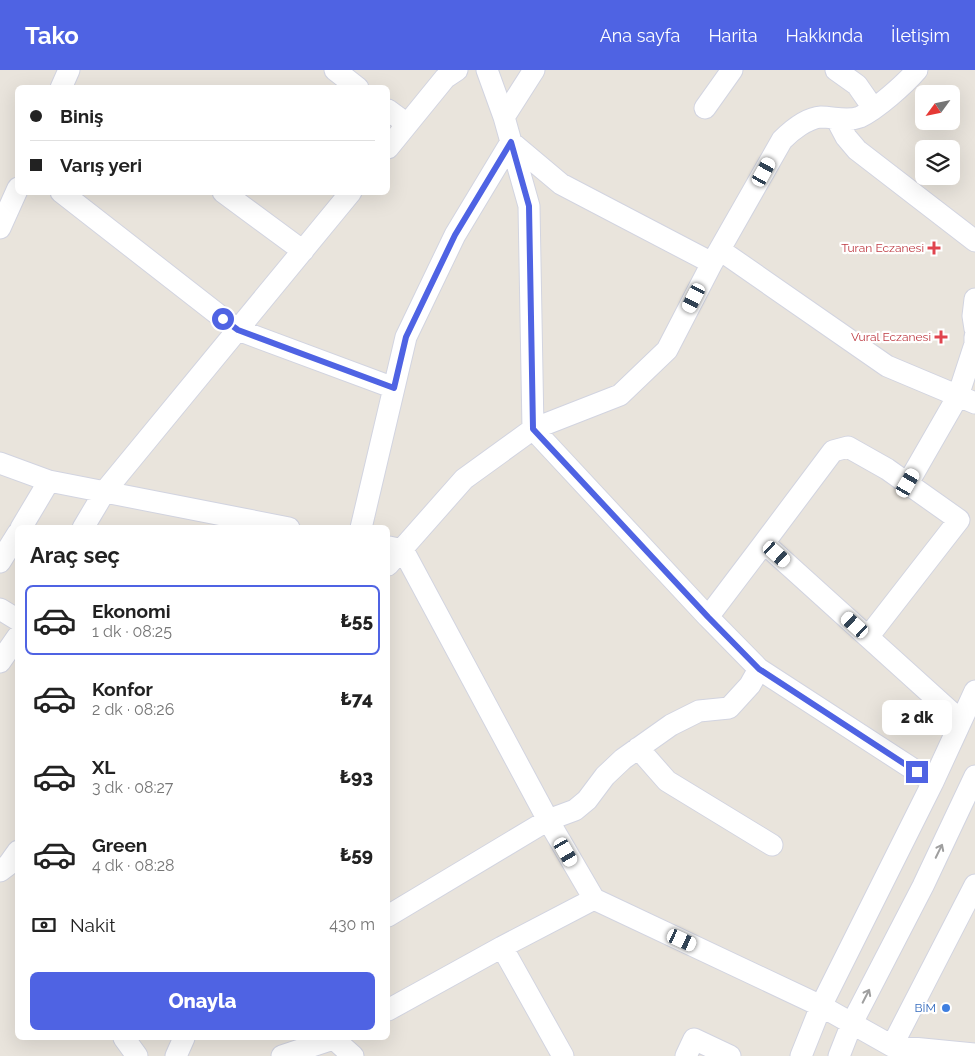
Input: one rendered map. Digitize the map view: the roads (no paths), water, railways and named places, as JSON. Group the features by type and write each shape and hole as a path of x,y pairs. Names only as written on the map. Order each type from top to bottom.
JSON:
{"street":[{"path":"335,70 354,85"},
{"path":"390,145 445,78 457,70"},
{"path":"487,70 504,117 529,206 533,429 759,669 933,782"},
{"path":"504,117 534,70"},
{"path":"705,108 732,70"},
{"path":"836,70 857,85 873,108"},
{"path":"390,560 395,548 464,479 533,429 620,395 666,350 782,140 792,131 821,117 837,120 859,117 908,81 917,70"},
{"path":"390,111 407,124"},
{"path":"837,120 846,137 857,150 975,241"},
{"path":"511,142 561,184 716,257 887,366 967,400"},
{"path":"362,525 406,337 455,235 511,142"},
{"path":"0,228 15,195"},
{"path":"65,195 238,330 394,388"},
{"path":"227,195 303,251"},
{"path":"85,525 105,491 349,195"},
{"path":"975,299 973,316 975,329"},
{"path":"908,483 967,400 975,337"},
{"path":"708,617 833,451 848,447 888,469 959,520 868,637"},
{"path":"0,463 49,480 105,491 205,520 258,525"},
{"path":"23,525 49,480"},
{"path":"0,562 15,538"},
{"path":"764,543 961,721"},
{"path":"395,548 594,899 821,1006 892,1046 975,1054"},
{"path":"0,609 15,618"},
{"path":"0,662 15,640"},
{"path":"390,915 548,820 575,810 587,800 605,776 623,759 686,716 699,711 729,708 750,686 759,669"},
{"path":"801,1056 821,1006 933,782 975,691"},
{"path":"638,748 667,781 772,845"},
{"path":"838,1056 852,1024 923,886 975,776"},
{"path":"892,1046 975,884"},
{"path":"390,1009 594,899"},
{"path":"502,947 563,1056"},
{"path":"125,1040 137,1056"},
{"path":"176,1056 183,1040"},
{"path":"686,1056 694,1040 730,1056"},
{"path":"282,1056 333,1044 353,1056"}],"place":[{"name":"Turan Eczanesi","path":"934,248"},
{"name":"Vural Eczanesi","path":"941,337"},
{"name":"BİM","path":"946,1008"}]}
